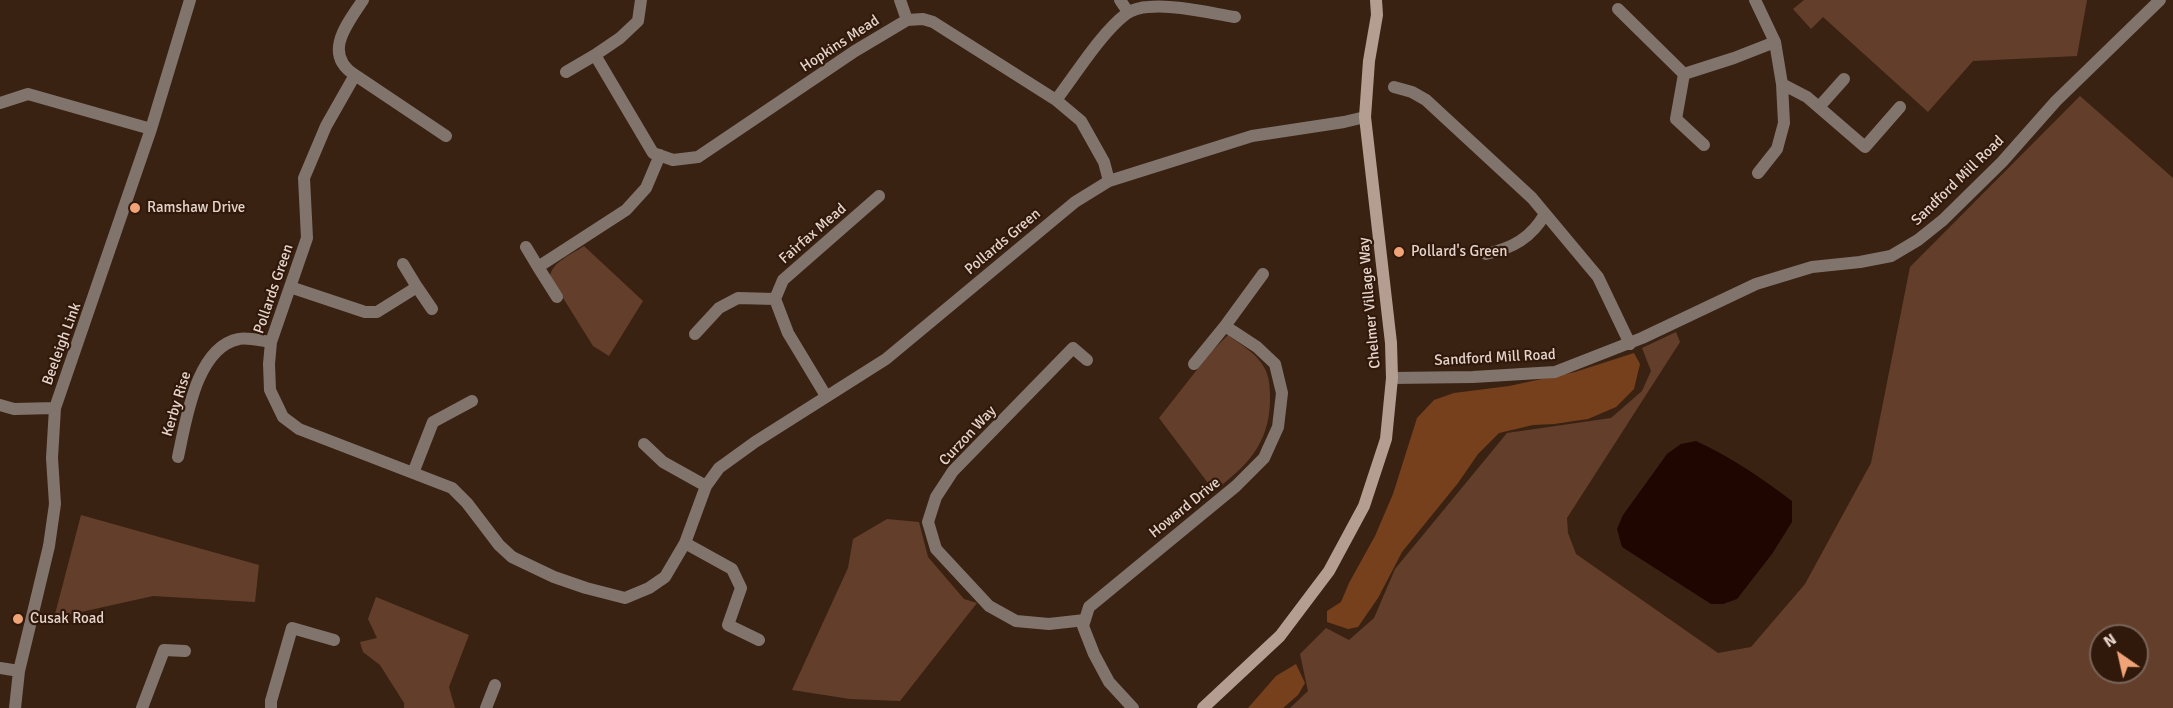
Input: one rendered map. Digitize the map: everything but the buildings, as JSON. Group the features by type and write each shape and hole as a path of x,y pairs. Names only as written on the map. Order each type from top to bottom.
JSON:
{"street":[{"name":"Beeleigh Link","path":"15,708 19,671 49,546 55,504 52,458 55,408 152,129 190,0"},
{"path":"363,0 342,32 340,61 346,69 446,136"},
{"path":"566,72 620,38 638,21 641,0"},
{"path":"900,0 907,20 922,19 933,22 1056,100 1081,121 1104,162 1109,181"},
{"path":"1120,0 1128,12"},
{"name":"Chelmer Village Way","path":"1203,708 1281,636 1329,571 1364,506 1386,439 1392,378 1387,309 1365,117 1369,61 1377,15 1376,0"},
{"name":"Chelmer Village Way","path":"1377,15 1385,0"},
{"path":"1755,0 1775,42 1782,84 1784,123 1777,148 1758,173"},
{"name":"Sandford Mill Road","path":"1392,378 1473,377 1555,372 1630,344 1756,284 1812,267 1891,256 1918,240 1944,220 2002,162 2056,101 2160,0"},
{"path":"1056,100 1102,40 1128,12 1148,7 1235,17"},
{"path":"1618,9 1684,74"},
{"name":"Hopkins Mead","path":"660,155 673,160 698,157 855,51 907,20"},
{"path":"1684,74 1775,42"},
{"path":"538,267 626,210 646,188 660,155 653,153 595,55"},
{"path":"1684,74 1676,119 1704,146"},
{"name":"Pollards Green","path":"355,75 326,126 304,178 308,238 271,342 269,364 270,390 283,417 298,429 452,488 467,502 499,545 512,557 554,576 596,591 625,598 649,588 664,577 685,543 706,486 719,468 733,456 886,359 1075,202 1109,181 1252,136 1365,117"},
{"path":"1819,107 1844,79"},
{"path":"1782,84 1807,97 1865,147 1900,107"},
{"path":"1394,87 1412,92 1426,100 1533,198 1598,277 1630,344"},
{"path":"0,103 28,94 152,129"},
{"name":"Fairfax Mead","path":"775,299 783,280 879,196"},
{"path":"1486,254 1510,248 1519,242 1530,233 1545,214"},
{"path":"526,247 557,297"},
{"path":"403,264 432,309"},
{"path":"1194,364 1263,274"},
{"path":"290,287 365,312 376,312 417,287"},
{"path":"695,334 719,308 738,298 775,299 788,333 826,396"},
{"name":"Howard Drive","path":"1085,620 1089,608 1236,486 1264,458 1278,427 1282,393 1275,364 1257,347 1225,326"},
{"name":"Kerby Rise","path":"178,457 190,405 206,364 222,345 240,338 271,342"},
{"name":"Curzon Way","path":"1085,620 1048,624 1016,621 989,606 936,549 928,522 936,497 953,471 1073,348 1087,360"},
{"path":"413,472 433,422 472,401"},
{"path":"0,405 14,409 55,408"},
{"path":"644,444 663,462 706,486"},
{"path":"685,543 732,569 741,588 728,625 759,640"},
{"path":"1085,620 1083,626 1094,654 1109,682 1133,708"},
{"path":"271,708 279,667 292,628 334,640"},
{"path":"142,708 164,650 185,651"},
{"path":"0,668 19,671"},
{"path":"486,708 495,685"}],"shaded area":[{"path":"1804,0 2087,0 2077,56 1973,61 1928,112 1823,17 1811,29 1793,9"},
{"path":"2080,96 2173,178 2173,708 1290,708 1308,691 1300,654 1326,628 1349,640 1374,618 1395,569 1507,433 1611,418 1642,391 1651,371 1642,348 1676,332 1680,342 1567,518 1568,533 1576,554 1718,653 1751,647 1805,584 1871,463 1910,267"},
{"path":"584,246 643,301 609,356 593,346 550,277 558,263"},
{"path":"1228,335 1254,354 1265,369 1270,389 1269,416 1261,442 1254,453 1237,472 1214,491 1159,418 1211,352"},
{"path":"1634,353 1640,364 1634,389 1616,407 1588,419 1533,425 1499,433 1478,454 1458,483 1402,552 1378,598 1358,627 1348,629 1327,622 1327,611 1341,602 1375,536 1393,494 1417,418 1434,400 1454,393 1509,386 1575,372"},
{"path":"1696,441 1746,468 1792,501 1792,522 1772,554 1737,599 1723,604 1711,604 1622,547 1617,529 1623,515 1667,454 1681,444"},
{"path":"81,515 259,565 255,602 153,596 54,618"},
{"path":"887,519 919,522 928,557 964,599 977,603 900,701 850,699 792,690 848,568 853,539"},
{"path":"376,597 469,635 449,687 455,708 404,708 404,703 380,665 363,652 360,642 377,638 368,619"},
{"path":"1296,664 1305,683 1298,695 1283,708 1248,708 1276,676"}],"place":[{"name":"Ramshaw Drive","path":"135,208"},
{"name":"Pollard's Green","path":"1399,252"},
{"name":"Cusak Road","path":"18,619"}]}
